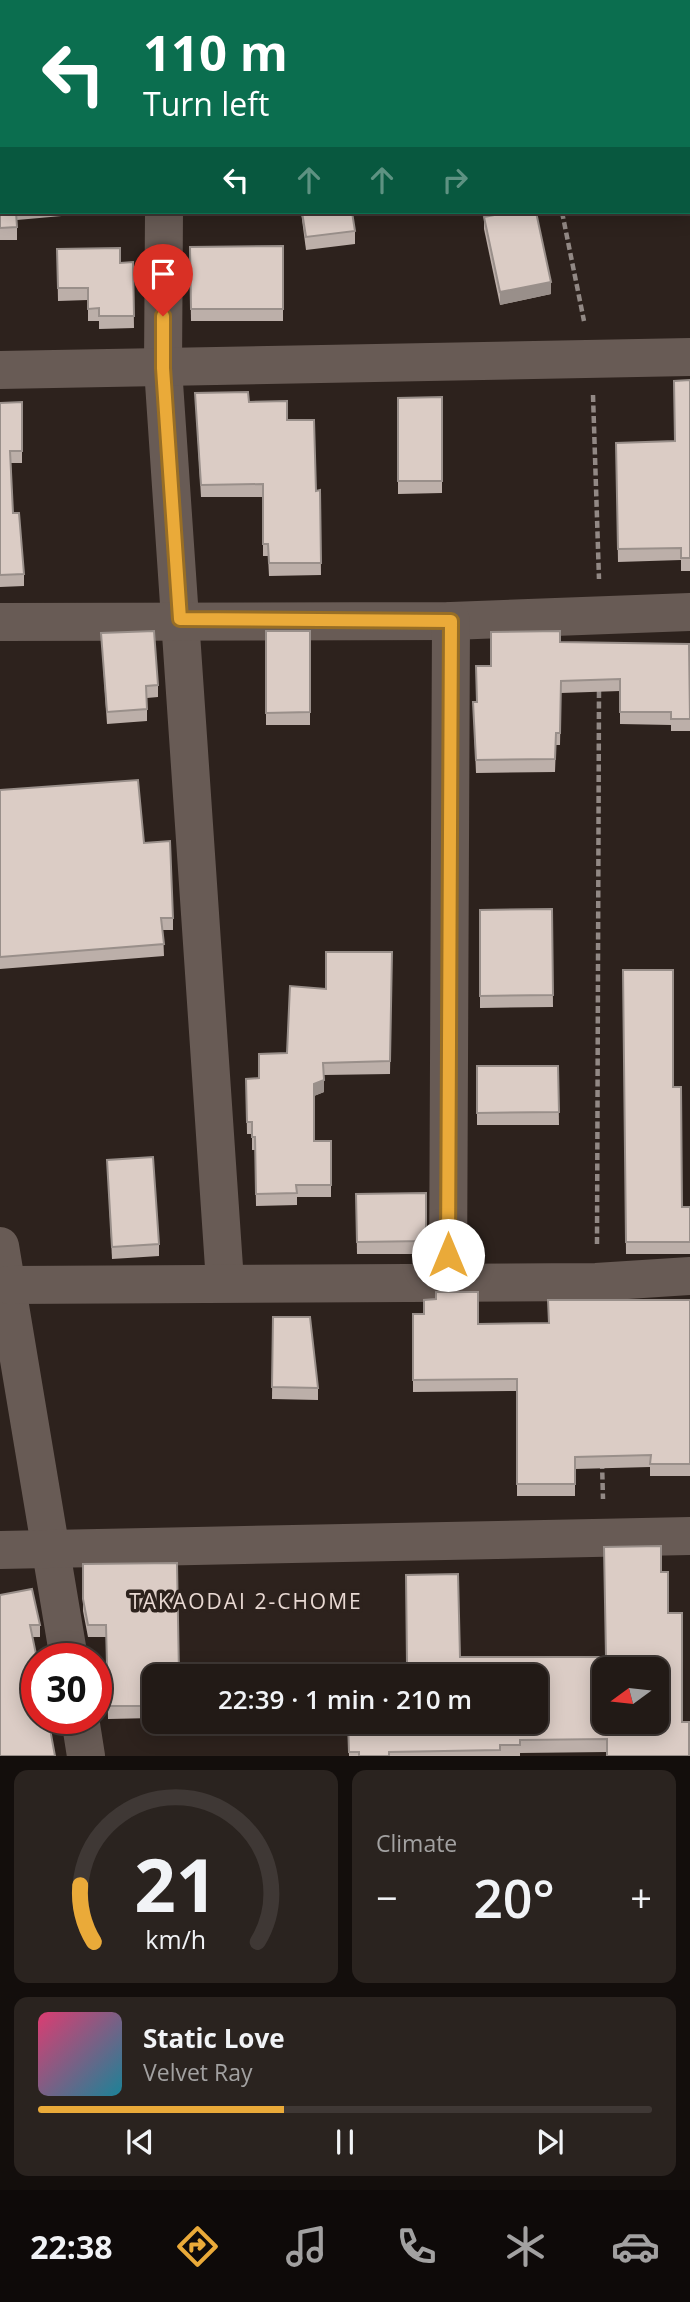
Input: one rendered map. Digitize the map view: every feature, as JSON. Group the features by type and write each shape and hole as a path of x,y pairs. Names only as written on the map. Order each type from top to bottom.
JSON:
{"street":[{"path":"164,214 163,368 225,1282"},
{"path":"0,370 690,357"},
{"path":"0,622 180,619 451,621 690,612"},
{"path":"448,1283 451,621"},
{"path":"0,1246 66,1643"},
{"path":"8,1284 596,1282 690,1276"},
{"path":"0,1550 690,1536"},
{"path":"83,1734 86,1756"}],"path":[{"path":"562,214 592,358 600,614"},
{"path":"596,1282 599,683"},
{"path":"602,1456 604,1536"}],"building":[{"path":"0,214 16,214 17,227 0,228"},
{"path":"302,214 352,214 355,231 306,237"},
{"path":"500,214 536,214 551,282 500,292 484,217"},
{"path":"283,246 283,309 191,309 190,247"},
{"path":"120,248 120,263 133,262 134,316 99,316 99,308 88,309 88,288 58,288 57,249"},
{"path":"690,380 690,558 681,558 681,548 618,549 616,443 675,441 674,381"},
{"path":"248,392 249,402 287,401 287,420 314,420 316,491 320,490 321,563 269,563 268,544 263,544 263,484 201,485 195,393"},
{"path":"442,397 442,481 398,481 398,398"},
{"path":"22,402 22,451 10,451 13,513 19,513 24,574 0,575 0,403"},
{"path":"154,631 158,685 146,686 147,709 107,712 101,633"},
{"path":"266,631 310,631 310,712 266,713"},
{"path":"560,631 560,642 689,644 690,719 671,719 671,712 620,712 620,679 561,681 560,733 556,733 555,759 476,760 473,702 477,702 476,666 491,666 491,632"},
{"path":"138,780 144,843 170,841 173,918 161,918 164,944 0,957 0,790"},
{"path":"552,909 553,995 480,996 480,910"},
{"path":"326,952 392,952 390,1061 323,1063 324,1080 314,1084 314,1141 331,1141 331,1185 296,1185 297,1193 256,1194 255,1137 252,1137 252,1122 247,1122 246,1079 259,1078 259,1054 287,1053 290,986 326,989"},
{"path":"623,970 673,970 673,1087 681,1087 682,1207 690,1207 690,1242 626,1242"},
{"path":"477,1066 558,1066 559,1112 477,1113"},
{"path":"153,1157 159,1244 112,1247 107,1160"},
{"path":"426,1193 426,1241 357,1242 356,1194"},
{"path":"436,1292 478,1292 478,1324 549,1323 548,1300 690,1300 690,1464 650,1464 651,1455 575,1457 575,1484 517,1484 517,1379 413,1380 413,1314 424,1314 424,1300 436,1299"},
{"path":"273,1317 310,1317 318,1388 272,1387"},
{"path":"661,1546 661,1572 668,1572 668,1613 682,1613 682,1722 689,1722 689,1756 607,1756 607,1739 520,1740 520,1745 500,1745 500,1750 389,1752 389,1756 359,1756 359,1752 349,1752 348,1734 548,1734 548,1664 347,1664 407,1663 406,1575 458,1574 460,1657 592,1657 592,1734 669,1734 669,1657 606,1657 604,1547"},
{"path":"177,1563 179,1664 142,1664 142,1706 112,1706 112,1643 106,1643 106,1625 88,1625 83,1599 83,1564"},
{"path":"32,1589 40,1625 30,1625 34,1643 21,1643 21,1734 51,1734 55,1756 0,1756 0,1595"}],"district":[{"name":"TAKAODAI 2-CHOME","path":"246,1602"}],"route":[{"path":"163,316 163,368 180,619 451,621 448,1255"}]}
